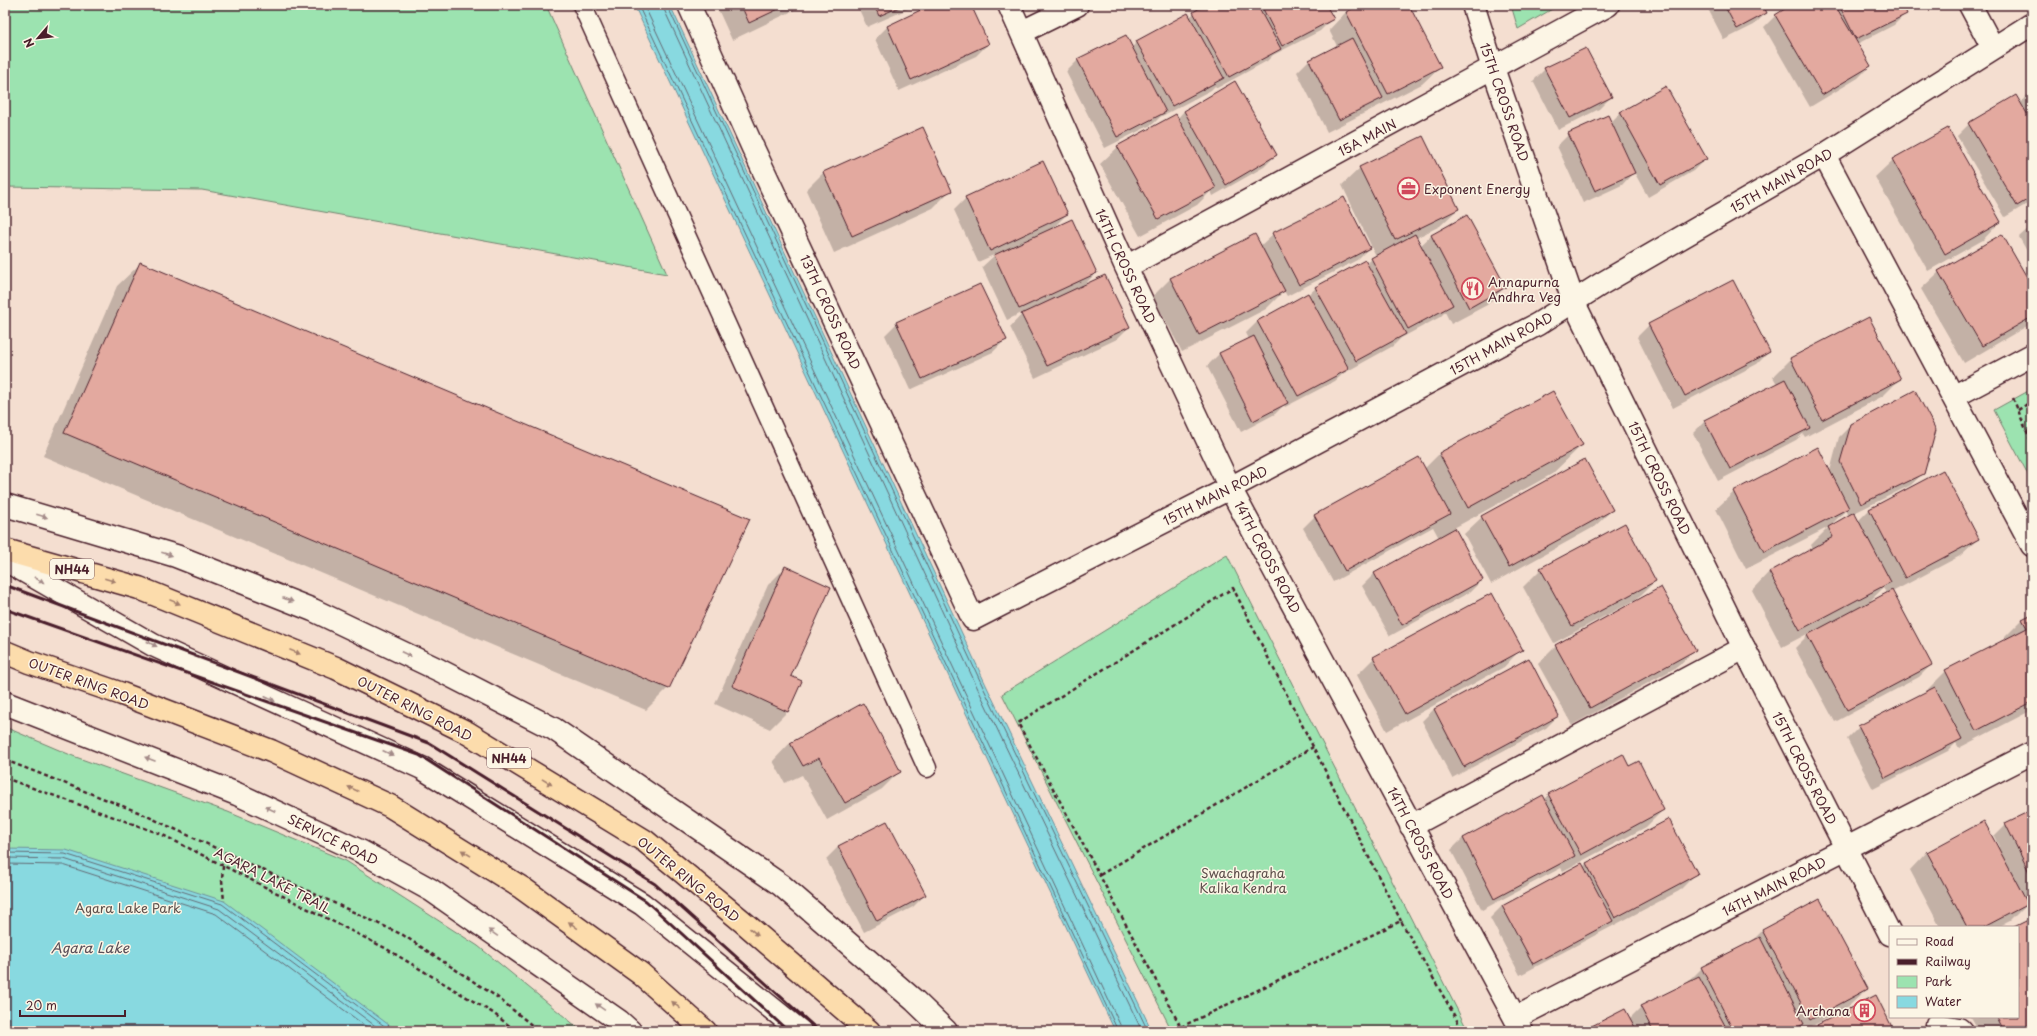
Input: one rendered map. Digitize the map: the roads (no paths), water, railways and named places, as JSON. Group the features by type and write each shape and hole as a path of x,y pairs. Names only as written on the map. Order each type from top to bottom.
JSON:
{"highway":[{"name":"OUTER RING ROAD","path":"5,550 139,588 336,668 472,736 645,841 742,921 868,1031"},
{"name":"OUTER RING ROAD","path":"5,652 29,662 122,694 271,751 390,806 522,888 640,974 705,1031"}],"street":[{"name":"13TH CROSS ROAD","path":"689,5 753,148 973,619"},
{"name":"14TH CROSS ROAD","path":"1009,5 1126,267 1230,488 1518,1024"},
{"path":"1022,32 1077,5"},
{"name":"15TH CROSS ROAD","path":"1473,5 1493,68 1574,303 1744,648 1889,932"},
{"name":"15A MAIN","path":"1126,267 1608,5"},
{"path":"1970,5 1993,48"},
{"name":"15TH MAIN ROAD","path":"973,619 1230,488 1538,324 1574,303 1601,284 1824,155 2032,24"},
{"path":"1824,155 2032,545"},
{"path":"1953,397 2032,355"},
{"path":"5,505 176,556 312,610 439,670 554,729 781,885 946,1031"},
{"path":"5,560 153,645 422,768 642,904 800,1031"},
{"path":"1411,826 1744,648"},
{"name":"SERVICE ROAD","path":"5,703 237,794 360,851 431,890 619,1020 630,1031"},
{"name":"14TH MAIN ROAD","path":"1518,1024 1846,849 2032,753"},
{"path":"1935,1024 1959,1029 1960,1031"}],"lane":[{"path":"582,5 927,768"}],"water":[{"path":"634,5 670,5 986,685 1152,1031 1115,1031"},
{"name":"Agara Lake","path":"5,849 66,850 224,901 397,1031 5,1031"}],"railway":[{"path":"5,585 429,743 655,884 819,1031"},
{"path":"5,609 419,755 646,901 788,1031"}],"place":[{"name":"Exponent Energy","path":"1409,188"},
{"name":"Annapurna Andhra Veg","path":"1473,288"},
{"name":"Archana","path":"1865,1010"}],"park label":[{"name":"Swachagraha Kalika Kendra","path":"1243,880"},
{"name":"Agara Lake Park","path":"128,907"}]}
